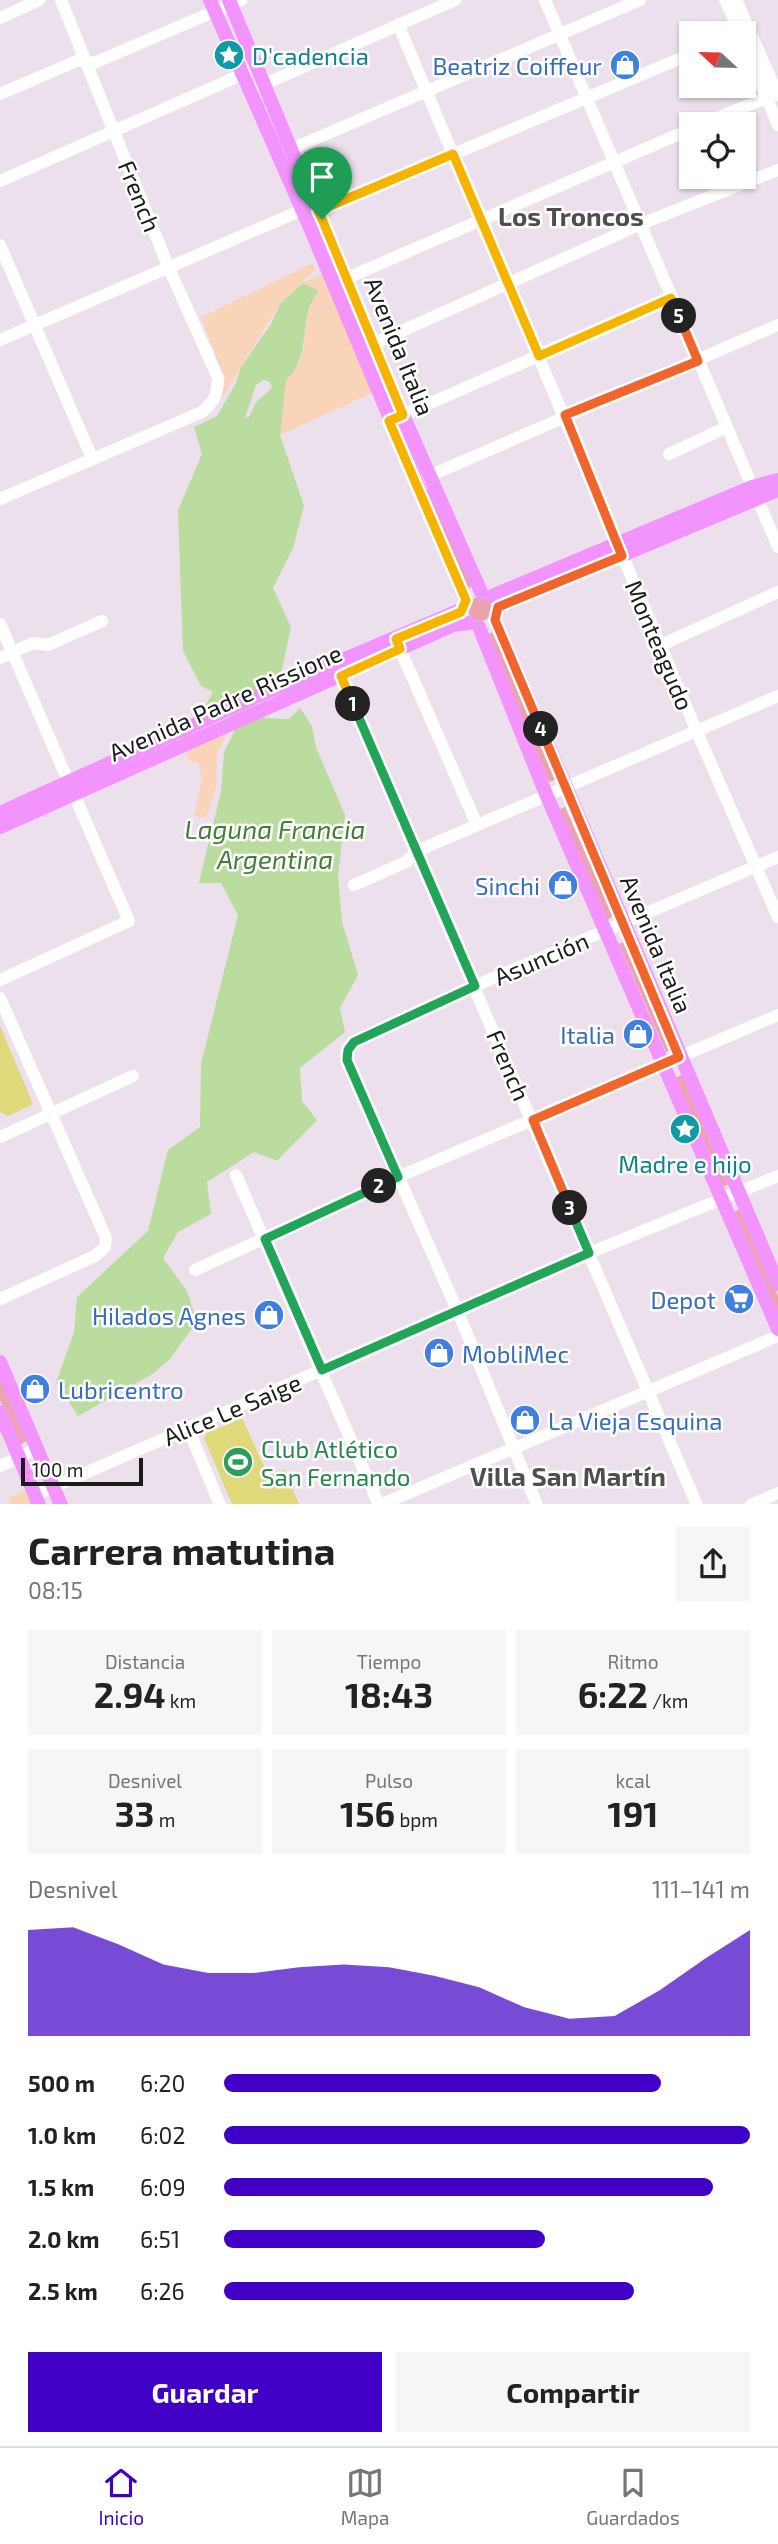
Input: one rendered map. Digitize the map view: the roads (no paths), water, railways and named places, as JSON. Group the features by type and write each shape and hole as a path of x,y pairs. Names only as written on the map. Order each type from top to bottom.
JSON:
{"main road":[{"name":"Avenida Italia","path":"234,1 264,85 302,210 331,284 366,348 396,418 422,479 469,615 724,1198 778,1329"},
{"name":"Avenida Italia","path":"212,6 249,91 318,211 348,278 366,348"},
{"name":"Avenida Italia","path":"422,479 491,604 679,1057 778,1284"},
{"path":"469,615 754,493 778,480"},
{"path":"754,493 778,490"},
{"path":"469,615 491,604"},
{"name":"Avenida Padre Rissione","path":"0,827 71,788 398,644 453,625 469,615"},
{"name":"Avenida Padre Rissione","path":"0,813 71,788"},
{"path":"0,1362 61,1504"},
{"path":"0,1412 37,1500"}],"street":[{"path":"0,18 39,0"},
{"name":"French","path":"61,0 168,266 218,378 218,390 213,403 202,412 92,458"},
{"path":"249,91 455,0"},
{"path":"545,0 611,162 636,220 642,224 725,428 778,547"},
{"path":"285,152 640,0"},
{"path":"725,0 735,21"},
{"path":"736,0 772,96 778,125"},
{"path":"0,94 79,60 94,63 212,6 234,1"},
{"name":"Monteagudo","path":"398,24 778,917"},
{"path":"0,340 302,210 318,211 679,59"},
{"path":"756,66 772,96"},
{"path":"0,181 257,68"},
{"path":"732,112 772,96"},
{"path":"331,284 679,134"},
{"path":"366,348 642,224 778,170"},
{"path":"0,245 92,458 0,499"},
{"path":"396,418 671,298"},
{"path":"422,479 778,325"},
{"path":"669,454 725,428"},
{"path":"661,645 778,592"},
{"path":"6,656 33,643 48,645 102,621"},
{"path":"0,624 6,656 71,788 129,921 0,980"},
{"path":"398,644 477,825"},
{"name":"French","path":"338,671 697,1504"},
{"path":"354,885 405,862 417,851 565,785 778,696"},
{"name":"Asunción","path":"398,1177 347,1060 348,1050 354,1042 475,986 778,857"},
{"path":"0,998 106,1238 105,1247 95,1256 0,1299"},
{"path":"195,1270 398,1177 778,1015"},
{"path":"0,1137 133,1076"},
{"path":"236,1175 379,1504 778,1336"},
{"name":"Alice Le Saige","path":"37,1500 54,1487 188,1428 589,1253 778,1176"},
{"path":"398,1177 458,1312 537,1504"},
{"path":"188,1428 220,1504"},
{"path":"0,1465 37,1449"},
{"path":"751,1504 778,1493"}],"water":[{"name":"Laguna Francia Argentina","path":"303,283 319,291 308,312 300,360 295,371 286,380 280,435 304,506 293,548 273,588 291,627 281,674 253,698 263,718 289,719 300,708 312,726 316,747 345,815 338,876 342,922 358,975 340,1008 345,1032 300,1068 302,1101 317,1120 277,1161 254,1152 207,1182 211,1214 178,1232 163,1258 187,1291 197,1322 169,1360 151,1375 78,1416 56,1383 74,1332 77,1297 148,1231 168,1150 200,1127 201,1064 238,915 221,883 199,883 221,791 224,752 238,724 230,705 203,710 213,692 201,686 183,651 178,510 202,454 194,427 217,416 236,383 241,367 271,324 280,304","holes":["264,380 270,382 272,388 256,402 249,417 245,418 256,385"]}],"place":[{"name":"D'cadencia","path":"229,55"},
{"name":"Beatriz Coiffeur","path":"625,65"},
{"name":"Sinchi","path":"563,885"},
{"name":"Italia","path":"638,1034"},
{"name":"Madre e hijo","path":"685,1129"},
{"name":"Depot","path":"739,1299"},
{"name":"Hilados Agnes","path":"269,1315"},
{"name":"MobliMec","path":"439,1353"},
{"name":"Lubricentro","path":"35,1389"},
{"name":"La Vieja Esquina","path":"525,1420"},
{"name":"Club Atlético San Fernando","path":"238,1462"}],"district":[{"name":"Los Troncos","path":"571,215"},
{"name":"Villa San Martín","path":"568,1475"}]}
